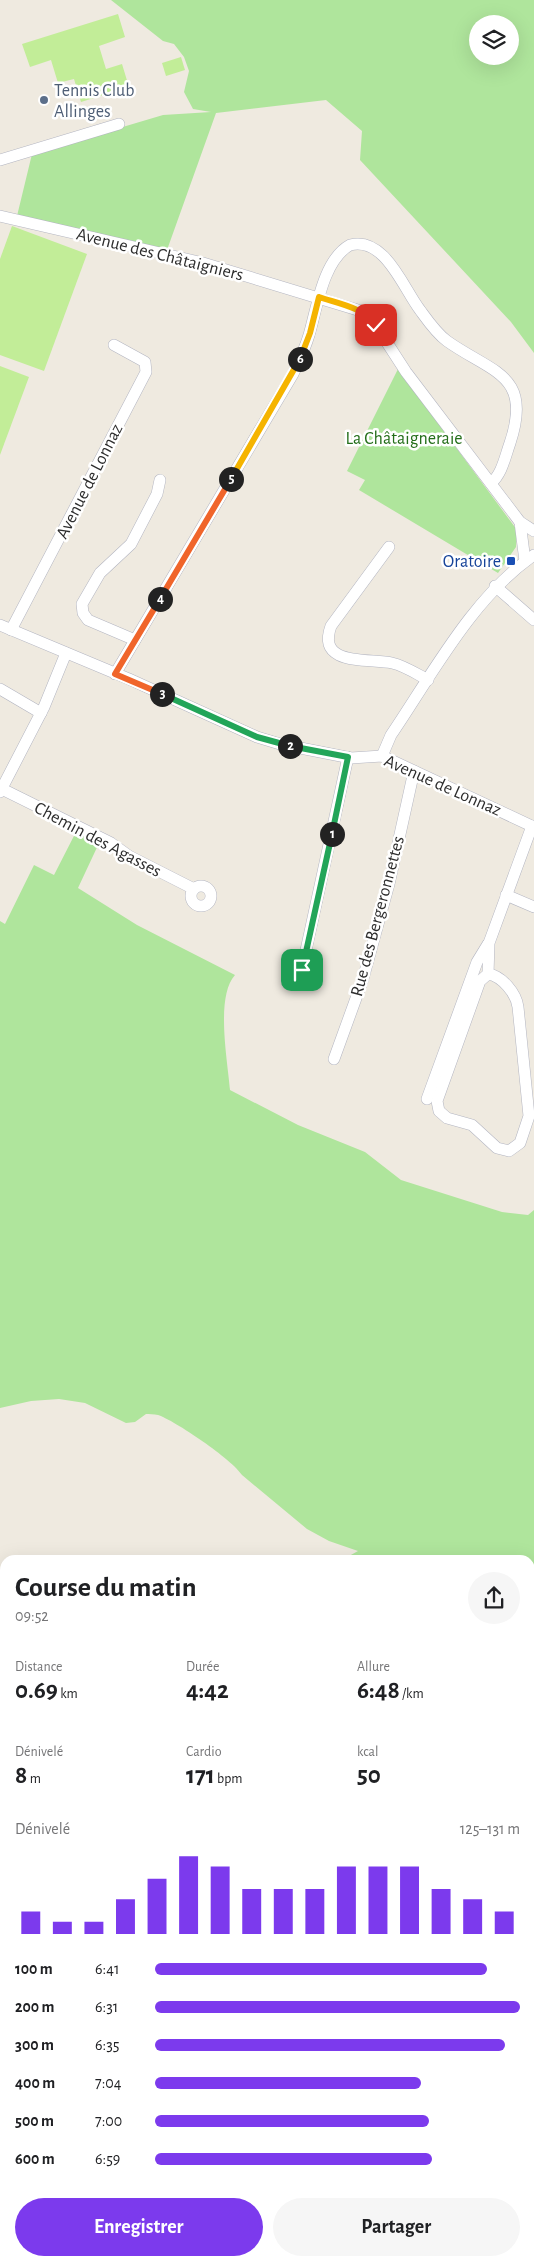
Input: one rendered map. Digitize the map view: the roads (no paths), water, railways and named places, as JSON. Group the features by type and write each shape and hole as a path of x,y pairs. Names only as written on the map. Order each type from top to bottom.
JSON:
{"street":[{"path":"0,160 119,124"},
{"name":"Avenue des Châtaigniers","path":"0,216 189,259 357,309 369,317 406,372 520,522 534,531"},
{"path":"115,674 293,374 306,344 326,278 341,251 355,244 370,246 390,263 409,294 440,335 504,378 513,392 516,416 500,471 491,483"},
{"name":"Avenue de Lonnaz","path":"11,630 146,372 145,362 114,345"},
{"path":"135,640 88,620 83,613 82,604 100,573 131,544 157,494 160,480"},
{"name":"Avenue des Châtaigniers","path":"520,522 530,558"},
{"path":"388,547 331,626 329,641 334,650 342,657 395,664 428,680"},
{"path":"382,756 391,735 479,605 496,586 530,558"},
{"path":"496,586 534,620"},
{"name":"Avenue de Lonnaz","path":"0,625 263,739 348,757 382,756 533,826"},
{"name":"Chemin des Agasses","path":"66,653 41,713 1,790 111,843 129,856 194,889"},
{"path":"0,689 41,713"},
{"path":"296,980 303,964 348,757"},
{"name":"Rue des Bergeronnettes","path":"334,1059 363,978 389,884 414,771"},
{"path":"427,1098 477,962 489,943 533,826"},
{"path":"506,895 534,907"},
{"path":"488,974 495,977 512,992 518,1006 530,1116 520,1143 510,1150 497,1148 472,1125 446,1118 437,1106 438,1096 480,981 488,974 489,943"}],"place":[{"name":"Tennis Club Allinges","path":"44,100"},
{"name":"Oratoire","path":"511,561"}],"park label":[{"name":"La Châtaigneraie","path":"404,438"}]}
